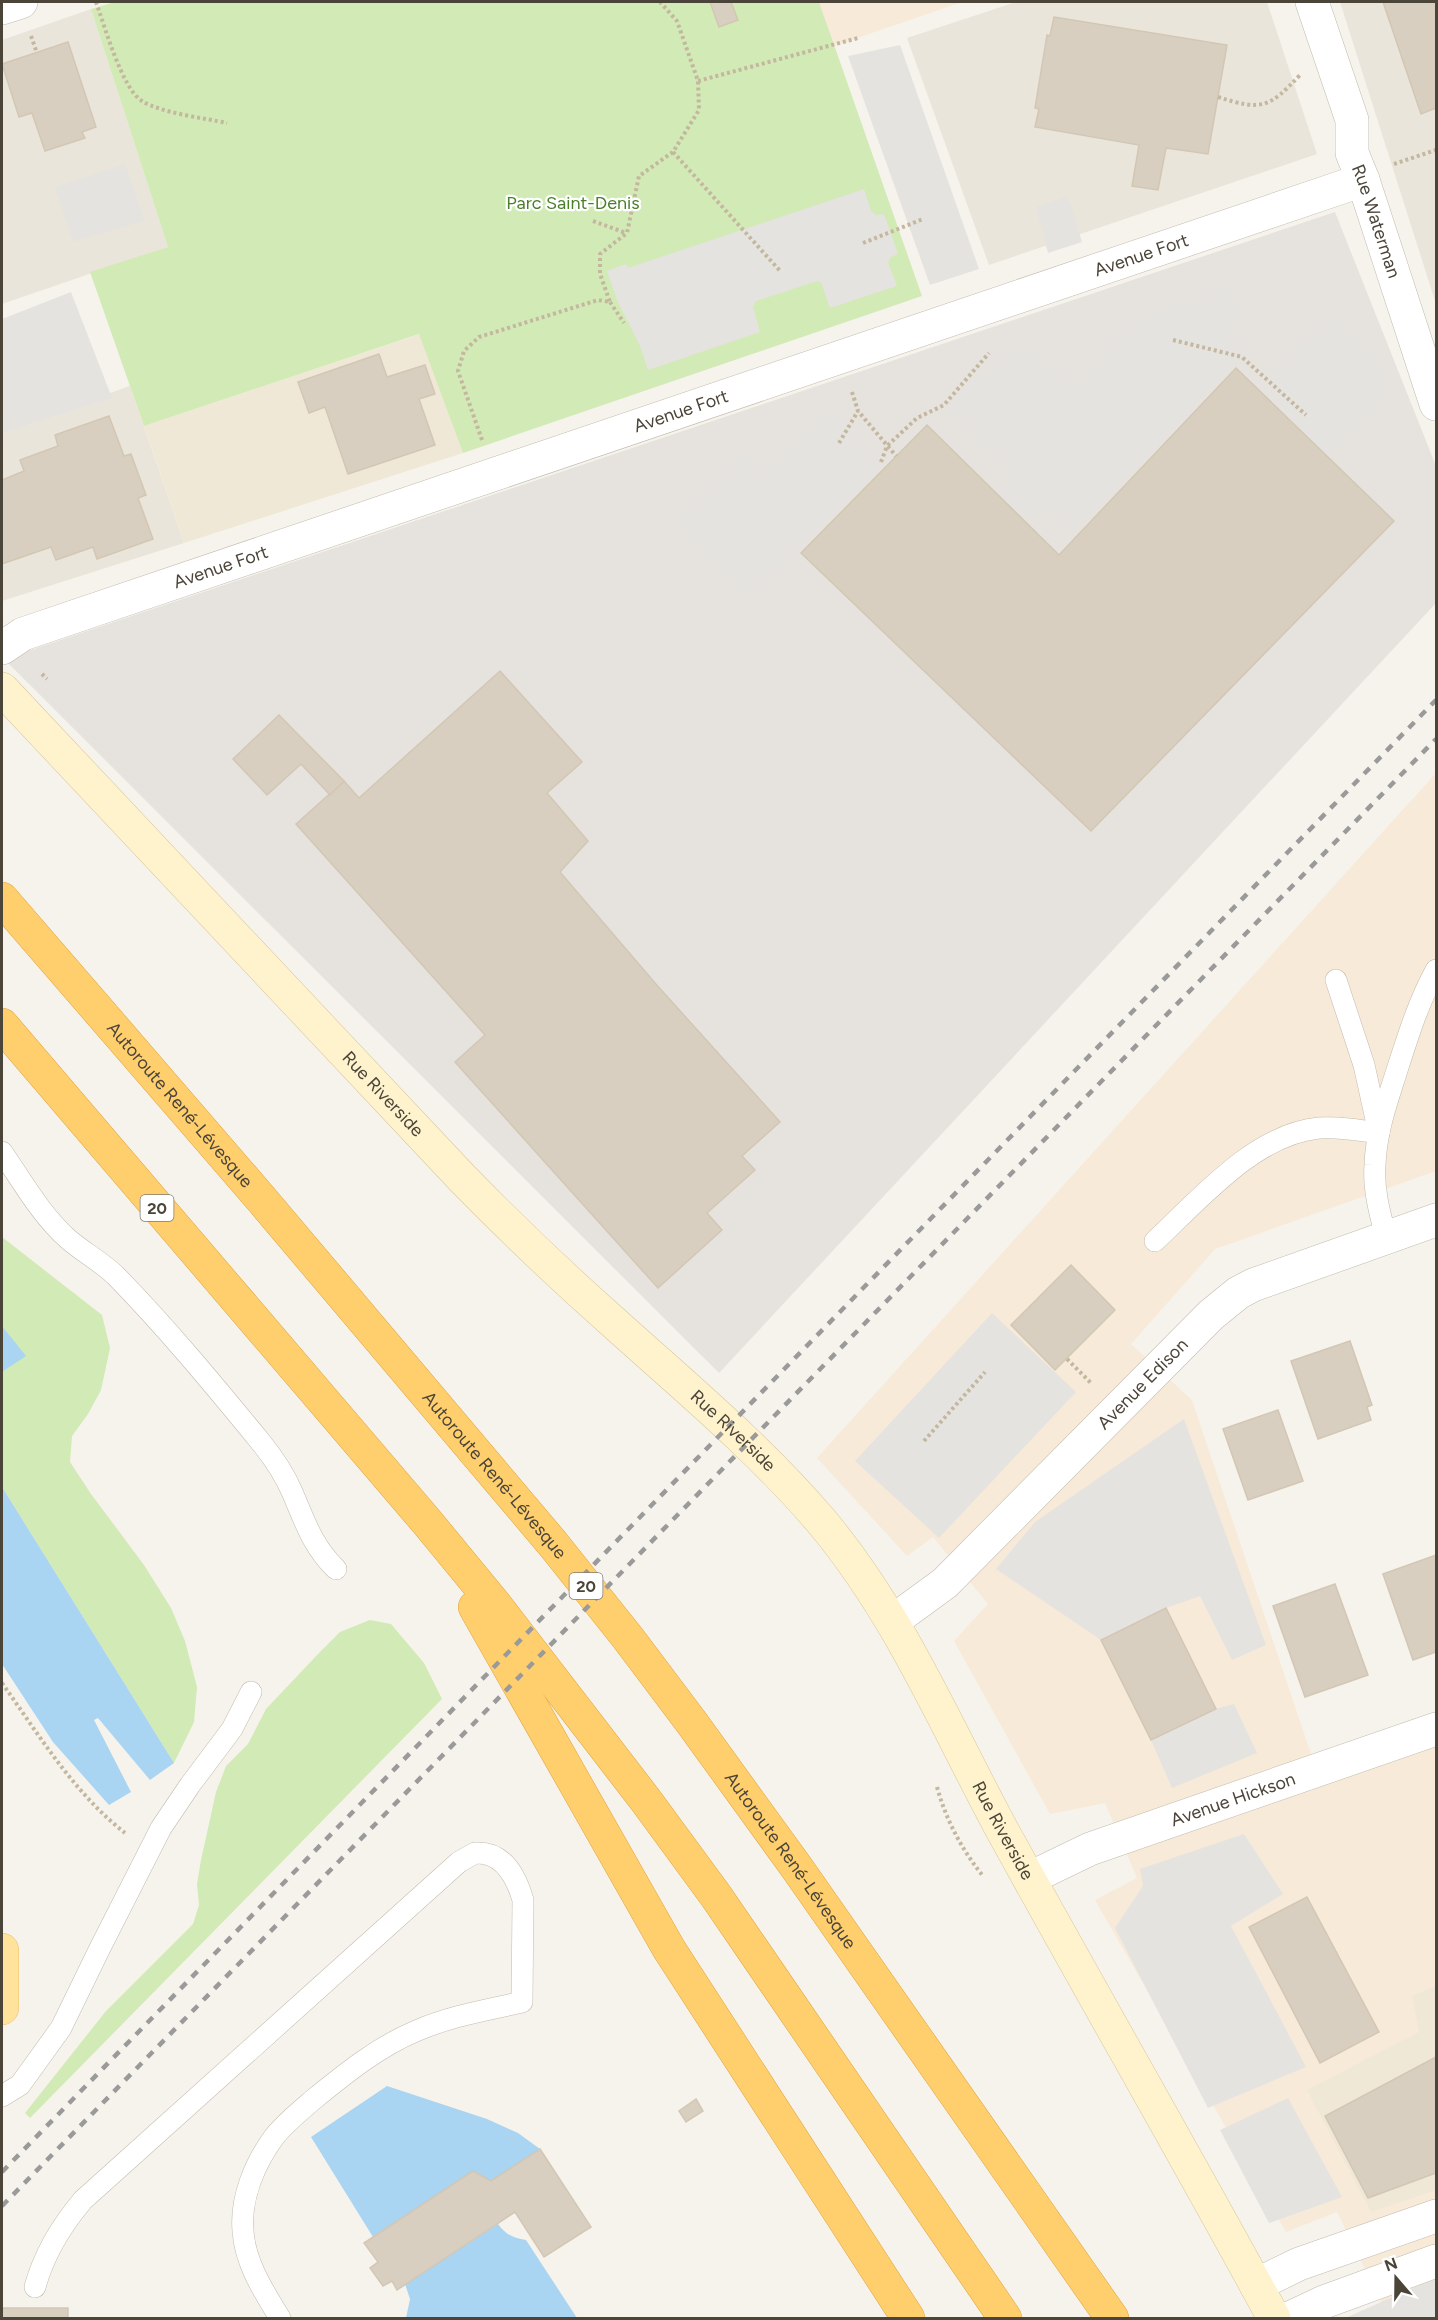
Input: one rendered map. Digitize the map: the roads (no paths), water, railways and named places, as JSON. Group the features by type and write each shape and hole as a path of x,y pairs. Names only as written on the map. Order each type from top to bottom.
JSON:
{"highway":[{"name":"Autoroute René-Lévesque","path":"2,899 263,1201 553,1544 628,1638 790,1858 1112,2319"},
{"name":"20","path":"2,1025 497,1607 716,1896 1005,2319"},
{"path":"427,1522 669,1949 908,2319"}],"main road":[{"path":"2,1950 2,2008"}],"street":[{"name":"Rue Waterman","path":"1312,2 1352,120 1352,153 1376,173 1437,404"},
{"path":"2,8 24,14"},
{"name":"Avenue Fort","path":"2,648 23,634 1376,173"},
{"name":"Rue Riverside","path":"2,688 463,1179 546,1261 739,1435 822,1522 874,1591 893,1621 993,1812 1274,2319"},
{"name":"Avenue Edison","path":"893,1621 945,1583 1224,1304 1253,1285 1437,1220"},
{"name":"Avenue Hickson","path":"1030,1878 1090,1850 1437,1729"},
{"path":"1256,2285 1299,2264 1437,2216"},
{"path":"1290,2319 1324,2302 1437,2261"}],"lane":[{"path":"1386,1237 1375,1185 1374,1165 1380,1123 1414,1016 1437,970"},
{"path":"1335,980 1364,1065 1379,1133"},
{"path":"1155,1241 1234,1168 1276,1142 1317,1128 1379,1133"},
{"path":"2,1152 57,1228 69,1240 113,1273 200,1368 262,1443 279,1467 311,1538 323,1556 336,1569"},
{"path":"2,2096 20,2085 62,2028 162,1828 232,1729 251,1692"},
{"path":"35,2287 48,2250 66,2220 83,2200 459,1862 475,1853 482,1852 495,1856 509,1869 524,1900 522,2002 456,2017 418,2030 390,2043 342,2076 297,2114 275,2136 259,2160 243,2208 245,2249 252,2269 280,2319"}],"water":[{"path":"2,1326 26,1356 2,1372"},
{"path":"2,1487 174,1763 150,1780 98,1718 94,1720 131,1792 109,1805 53,1742 2,1664"},
{"path":"387,2086 487,2119 518,2133 540,2149 491,2181 473,2171 373,2237 311,2137"},
{"path":"498,2224 510,2235 526,2240 577,2318 406,2318 410,2299 405,2284"}],"railway":[{"path":"2,2172 1436,700"},
{"path":"2,2206 1436,739"}],"park label":[{"name":"Parc Saint-Denis","path":"573,203"}]}
